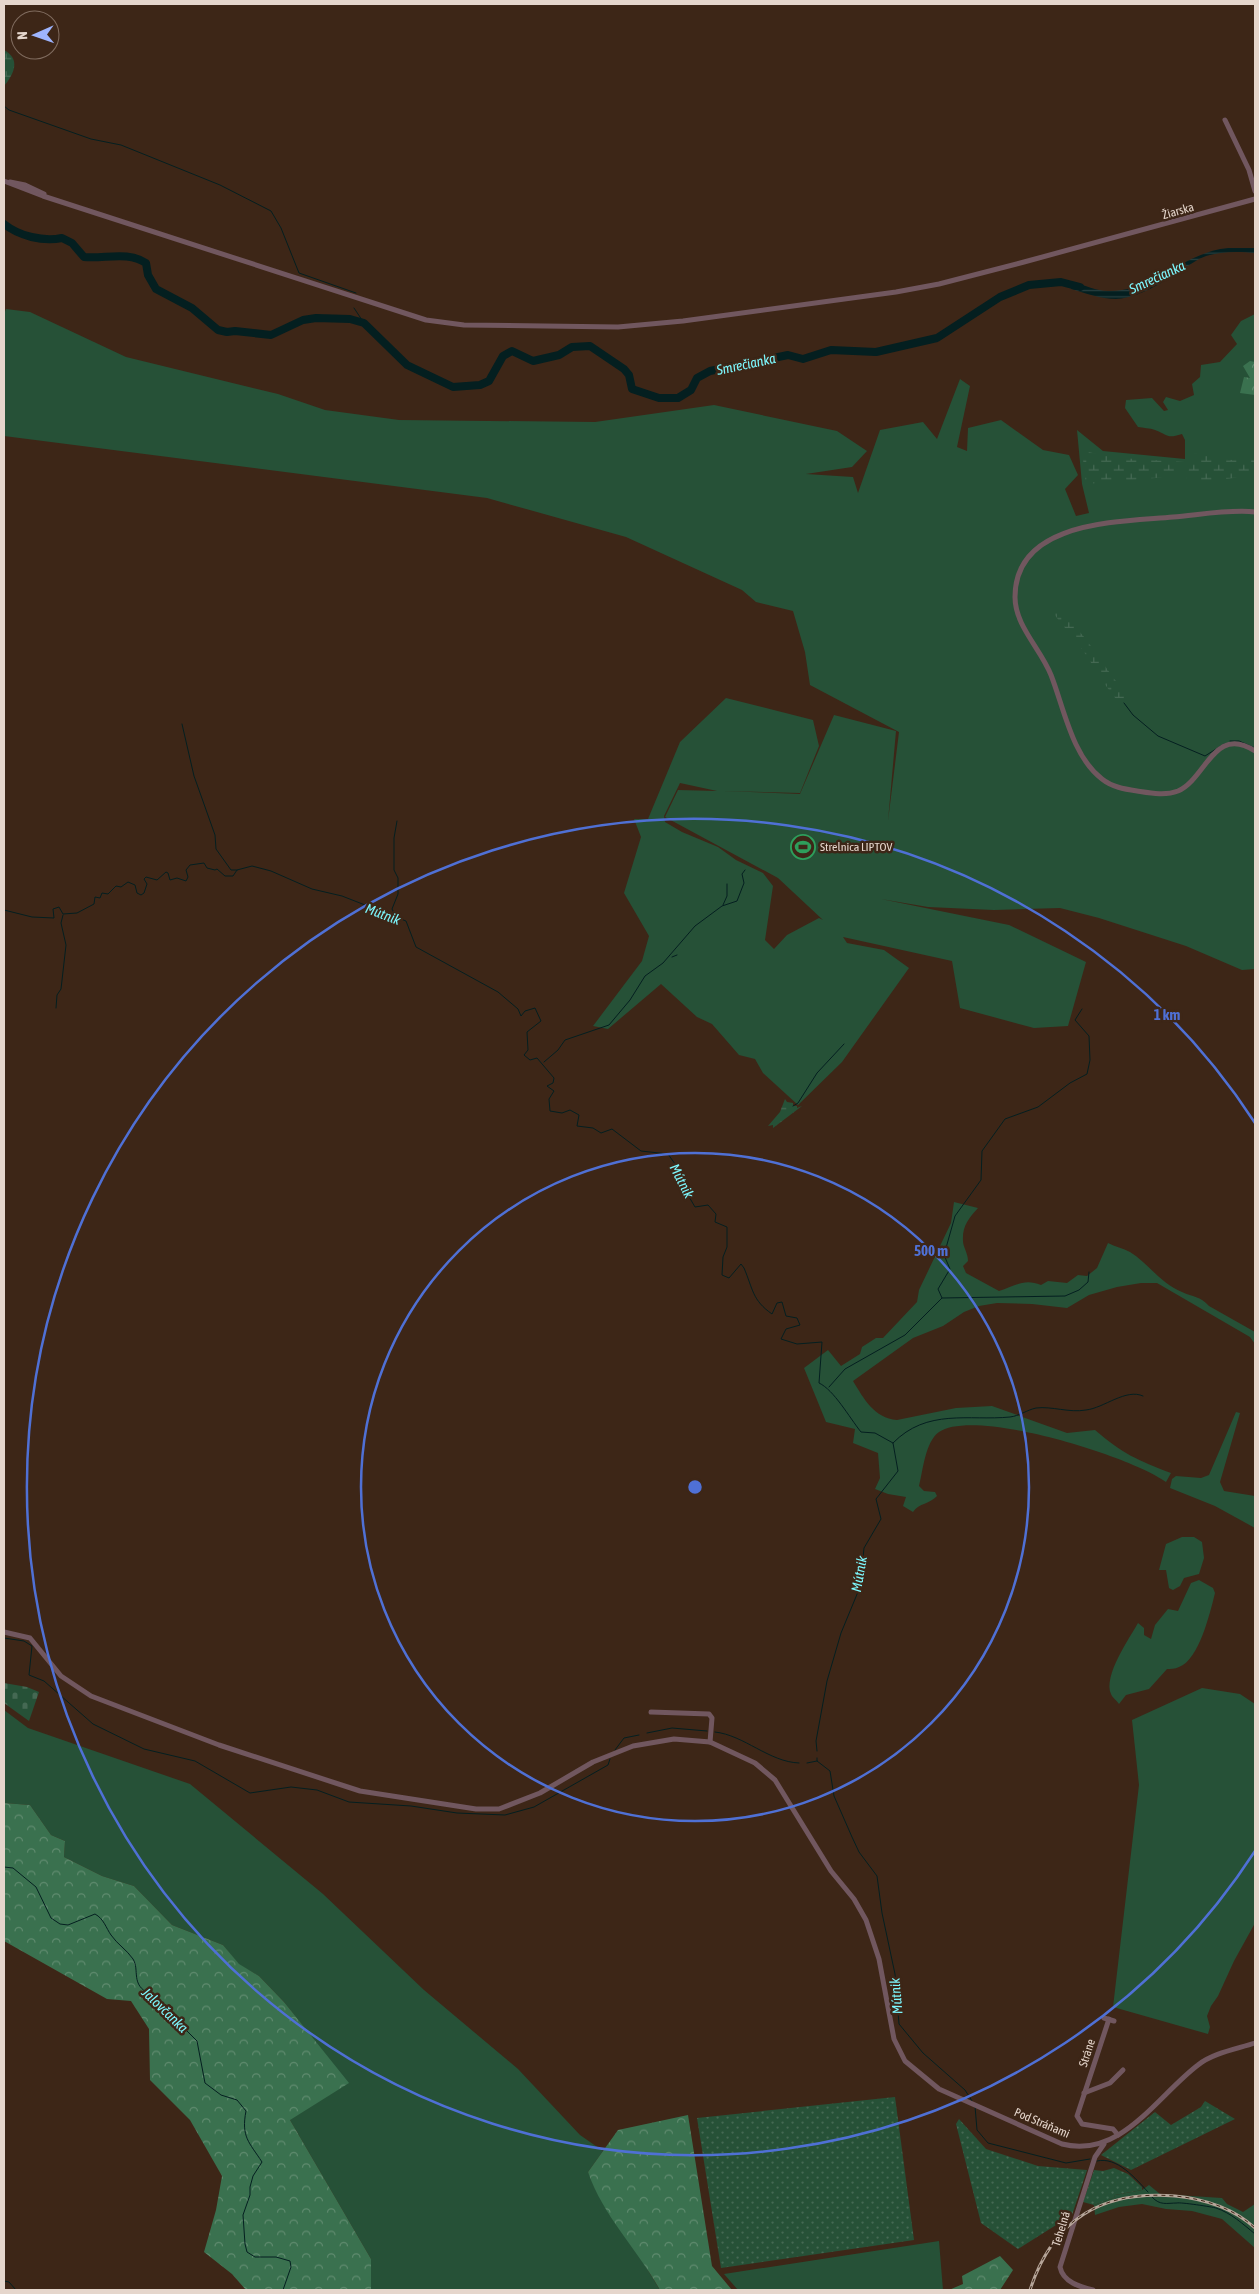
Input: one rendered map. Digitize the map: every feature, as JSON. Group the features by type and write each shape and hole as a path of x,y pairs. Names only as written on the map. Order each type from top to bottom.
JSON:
{"street":[{"path":"1225,120 1253,173 1255,192"},
{"name":"Žiarska","path":"4,181 409,316 435,322 464,325 618,327 692,320 912,290 1106,241 1255,199"},
{"path":"1255,512 1108,523 1074,529 1051,539 1032,554 1021,572 1015,598 1017,614 1048,666 1081,752 1093,770 1106,782 1121,788 1143,792 1171,793 1185,787 1207,760 1226,746 1240,744 1255,751"},
{"path":"4,1632 21,1634 30,1638 60,1676 91,1696 242,1753 364,1792 476,1809 499,1809 540,1794 593,1762 642,1743 674,1739 710,1742 712,1718 710,1714 651,1712"},
{"name":"Pod Stráňami","path":"710,1742 754,1763 768,1772 831,1871 858,1904 875,1944 898,2051 910,2066 927,2081 1059,2143 1088,2146 1106,2142 1118,2135 1199,2064 1217,2055 1255,2043"},
{"name":"Stráne","path":"1109,2019 1078,2114 1079,2122 1086,2125 1113,2129 1118,2135"},
{"path":"1084,2093 1110,2083 1123,2070"},
{"name":"Tehelná","path":"1093,2290 1069,2280 1064,2276 1060,2266 1095,2157 1106,2142"},
{"path":"1088,2146 1095,2157"}],"green space":[{"path":"4,50 10,55 10,60 14,60 14,67 11,77 4,86"},
{"path":"6,309 30,312 126,357 278,394 325,410 399,420 595,422 714,405 837,431 867,451 852,467 806,474 853,477 858,493 880,430 923,422 937,439 960,379 970,386 957,447 967,451 968,428 1001,420 1043,450 1069,455 1078,475 1065,489 1076,516 1089,513 1082,484 1077,430 1103,451 1185,459 1185,440 1182,434 1168,436 1153,429 1138,427 1125,408 1126,400 1152,398 1164,411 1168,410 1163,402 1166,397 1180,401 1194,395 1192,384 1200,377 1201,365 1220,362 1237,344 1231,335 1241,321 1255,314 1255,969 1242,970 1186,946 1099,918 1060,908 994,910 928,907 881,899 1009,925 1086,962 1068,1026 1034,1028 960,1008 952,961 843,937 847,943 884,950 909,968 842,1062 798,1105 763,1073 755,1059 739,1055 712,1024 697,1017 661,984 608,1029 593,1026 642,961 649,936 624,893 641,837 634,819 648,819 680,742 726,698 813,720 819,746 800,793 722,791 800,794 834,715 896,731 888,821 899,732 810,685 805,652 793,611 756,602 742,590 626,537 487,498 4,436 4,314","holes":["680,783 717,791 678,790 665,817 778,878 823,920 819,918 787,935 774,949 765,940 773,886 763,873 736,860 718,847 682,832 665,822 664,816"]},
{"path":"1250,361 1255,362 1255,395 1240,393 1244,377 1250,378 1243,366"},
{"path":"1082,451 1120,458 1184,462 1178,476 1086,484"},
{"path":"1194,453 1231,460 1249,457 1255,459 1255,475 1204,482 1186,478"},
{"path":"1052,611 1074,626 1124,690 1134,690 1128,696 1128,701 1121,702 1133,715 1117,700 1079,645"},
{"path":"785,1099 787,1102 793,1103 793,1106 797,1106 797,1108 802,1106 773,1128 773,1125 768,1126 780,1112"},
{"path":"954,1202 978,1208 969,1219 963,1236 968,1261 963,1266 966,1273 999,1291 1024,1283 1030,1282 1041,1285 1048,1281 1067,1283 1078,1275 1087,1276 1097,1268 1108,1243 1130,1252 1174,1288 1199,1298 1209,1306 1255,1332 1255,1344 1250,1337 1157,1283 1141,1283 1117,1287 1089,1295 1067,1308 997,1303 979,1306 964,1312 943,1326 913,1338 853,1381 866,1401 882,1416 897,1420 956,1408 992,1406 1067,1433 1095,1430 1131,1456 1171,1473 1166,1482 1122,1460 1054,1438 1018,1430 985,1426 958,1426 939,1432 934,1437 923,1465 919,1486 924,1491 935,1492 937,1496 934,1499 918,1507 913,1512 903,1506 906,1497 888,1494 875,1489 880,1478 878,1453 853,1443 855,1429 826,1422 804,1368 828,1350 841,1366 860,1354 862,1347 876,1338 883,1338 917,1302 919,1290 951,1223"},
{"path":"1236,1412 1240,1413 1220,1482 1224,1491 1255,1496 1255,1528 1215,1506 1170,1488 1172,1479 1176,1476 1201,1478 1209,1475"},
{"path":"1182,1537 1194,1537 1202,1542 1204,1558 1199,1574 1184,1578 1180,1586 1173,1590 1169,1588 1166,1570 1159,1570 1166,1544"},
{"path":"1199,1580 1213,1588 1215,1593 1198,1646 1186,1663 1174,1669 1167,1669 1149,1689 1126,1695 1119,1704 1112,1696 1109,1686 1118,1658 1138,1623 1144,1628 1144,1635 1151,1639 1155,1625 1168,1609 1178,1611 1191,1583"},
{"path":"4,1683 27,1687 39,1692 29,1721 4,1703"},
{"path":"1202,1688 1240,1694 1255,1704 1255,1923 1234,1961 1218,1996 1211,2006 1207,2016 1210,2027 1208,2034 1113,2007 1139,1785 1132,1720"},
{"path":"4,1710 28,1728 190,1784 323,1894 424,1990 518,2069 580,2135 603,2151 588,2172 660,2290 371,2290 371,2259 290,2120 310,2035 284,2002 259,1976 239,1965 223,1945 172,1925 134,1886 102,1876 64,1857 65,1841 51,1835 30,1805 4,1803"},
{"path":"4,1803 30,1805 51,1835 65,1841 64,1857 102,1876 134,1886 172,1925 223,1945 239,1964 259,1976 284,2002 349,2083 290,2120 371,2259 371,2290 246,2290 232,2274 204,2252 216,2210 222,2176 190,2120 150,2080 149,2029 131,2001 107,1999 4,1941"},
{"path":"895,2097 914,2240 721,2268 697,2118"},
{"path":"1205,2101 1235,2119 1131,2170 1101,2155 1155,2112 1171,2125 1201,2107"},
{"path":"688,2115 712,2266 732,2290 660,2290 602,2203 588,2172 618,2130"},
{"path":"959,2119 986,2149 1038,2166 1087,2170 1072,2215 1018,2249 981,2223 956,2124"},
{"path":"1114,2168 1128,2174 1142,2187 1142,2190 1115,2195 1114,2198 1094,2205 1083,2202 1094,2170 1103,2171"},
{"path":"1149,2185 1160,2194 1222,2198 1227,2204 1243,2212 1255,2204 1255,2248 1222,2219 1192,2211 1166,2209 1142,2204 1119,2207 1095,2215 1094,2205 1114,2198 1115,2195 1142,2190"},
{"path":"939,2241 943,2290 738,2290 724,2274"},
{"path":"1000,2256 1013,2270 1000,2290 949,2290 963,2284 962,2276"}],"water":[{"path":"1228,248 1255,248 1255,253 1226,252 1205,256 1149,289 1127,297 1105,298 1071,289 1074,282 1104,291 1124,290 1154,279 1197,257 1212,251"}],"waterway":[{"path":"4,106 9,110 91,139 121,145 220,185 271,211 281,228 299,273 356,293"},
{"name":"Smrečianka","path":"4,224 17,232 32,237 62,238 72,243 84,257 124,256 139,259 146,263 148,275 156,289 192,308 218,330 271,335 303,320 316,318 350,319 364,323 407,365 453,387 480,385 489,381 503,356 512,351 533,361 559,355 572,347 590,346 624,369 629,375 632,389 659,398 678,398 691,390 697,378 710,371 788,355 803,359 831,350 876,352 937,338 1000,297 1029,285 1061,282 1080,287"},
{"path":"354,308 364,323"},
{"path":"1124,703 1133,715 1158,736 1205,756 1224,744"},
{"path":"182,724 194,776 215,835 216,849 231,870 237,870"},
{"path":"1230,741 1239,741 1255,748"},
{"path":"396,917 392,909 398,894 398,878 394,870 394,838 397,821"},
{"name":"Mútnik","path":"4,910 32,917 54,918 53,909 59,907 63,914 77,913 94,904 95,897 100,898 102,893 108,894 116,886 121,887 128,882 135,885 137,893 141,895 144,893 147,884 144,879 146,877 157,880 166,872 170,880 177,878 186,881 188,877 186,870 190,865 204,863 207,868 217,869 225,876 233,876 237,870 252,866 271,871 312,889 342,896 406,921 416,947 498,992 518,1009 521,1016 525,1011 535,1008 541,1021 527,1032 528,1050 524,1055 530,1060 537,1058 554,1078 553,1083 547,1086 554,1091 549,1099 550,1111 562,1113 570,1110 579,1115 577,1126 593,1128 601,1133 612,1129 641,1151 668,1154 680,1171 681,1183 695,1207 708,1205 716,1214 715,1222 727,1227 727,1247 723,1257 722,1275 729,1278 741,1264 754,1294 765,1309 772,1314 777,1303 782,1302 786,1316 797,1318 800,1325 786,1329 781,1339 797,1344 822,1342 819,1383 825,1386 836,1398 861,1432 875,1433 893,1443 898,1471 876,1499 881,1519 864,1548 860,1587 841,1633 827,1681 816,1741 817,1751"},
{"path":"544,1062 558,1050 565,1040 609,1025 630,1000 645,976 663,963 695,926 722,906 737,901 744,883 742,874 745,870"},
{"path":"723,905 727,896 727,884"},
{"path":"56,1008 57,995 61,989 66,945 61,923 63,915"},
{"path":"672,957 677,955"},
{"path":"829,1387 845,1369 905,1335 942,1298 938,1289 950,1269 944,1255 955,1216 981,1180 982,1151 1005,1119 1038,1107 1070,1083 1087,1074 1090,1060 1089,1036 1075,1020 1082,1009"},
{"path":"793,1106 798,1103 817,1073 844,1044"},
{"path":"942,1298 1065,1296 1079,1290 1088,1282 1089,1272"},
{"path":"893,1443 906,1432 934,1420 1010,1417 1036,1408 1073,1411 1086,1410 1122,1396 1136,1394 1143,1396"},
{"path":"4,1638 24,1641 32,1646 29,1675 44,1681 93,1724 144,1749 195,1761 250,1793 291,1787 317,1790 349,1802 411,1806 457,1813 505,1815 534,1807 608,1765 610,1759"},
{"path":"647,1733 672,1728 707,1731"},
{"path":"715,1732 736,1738 777,1758 799,1763"},
{"path":"615,1750 624,1738 639,1735"},
{"name":"Mútnik","path":"817,1758 817,1761 830,1771 834,1796 852,1837 859,1852 877,1876 882,1913 895,1974 899,2024 923,2053 965,2090 972,2101"},
{"path":"807,1763 817,1761"},
{"name":"Jalovčanka","path":"4,1867 13,1868 36,1887 51,1918 60,1924 68,1925 95,1914 101,1918 113,1938 133,1959 140,1986 197,2041 205,2083 221,2095 237,2100 246,2111 245,2133 262,2162 253,2176 250,2195 243,2215 245,2244 247,2252 255,2257 276,2257 290,2261 291,2267 283,2290"},
{"name":"Mútnik","path":"975,2106 977,2130 988,2143 1066,2163 1090,2159"},
{"name":"Mútnik","path":"1097,2161 1104,2160 1119,2165 1132,2175 1148,2192"},
{"name":"Mútnik","path":"1152,2197 1158,2202 1184,2203 1216,2208 1232,2216 1255,2234"},
{"path":"4,2281 9,2282 16,2290"}],"railway":[{"path":"1030,2290 1040,2265 1052,2245 1067,2227 1084,2214 1103,2204 1125,2198 1149,2195 1197,2199 1228,2210 1255,2228"}],"place":[{"name":"Strelnica LIPTOV","path":"803,847"}]}
